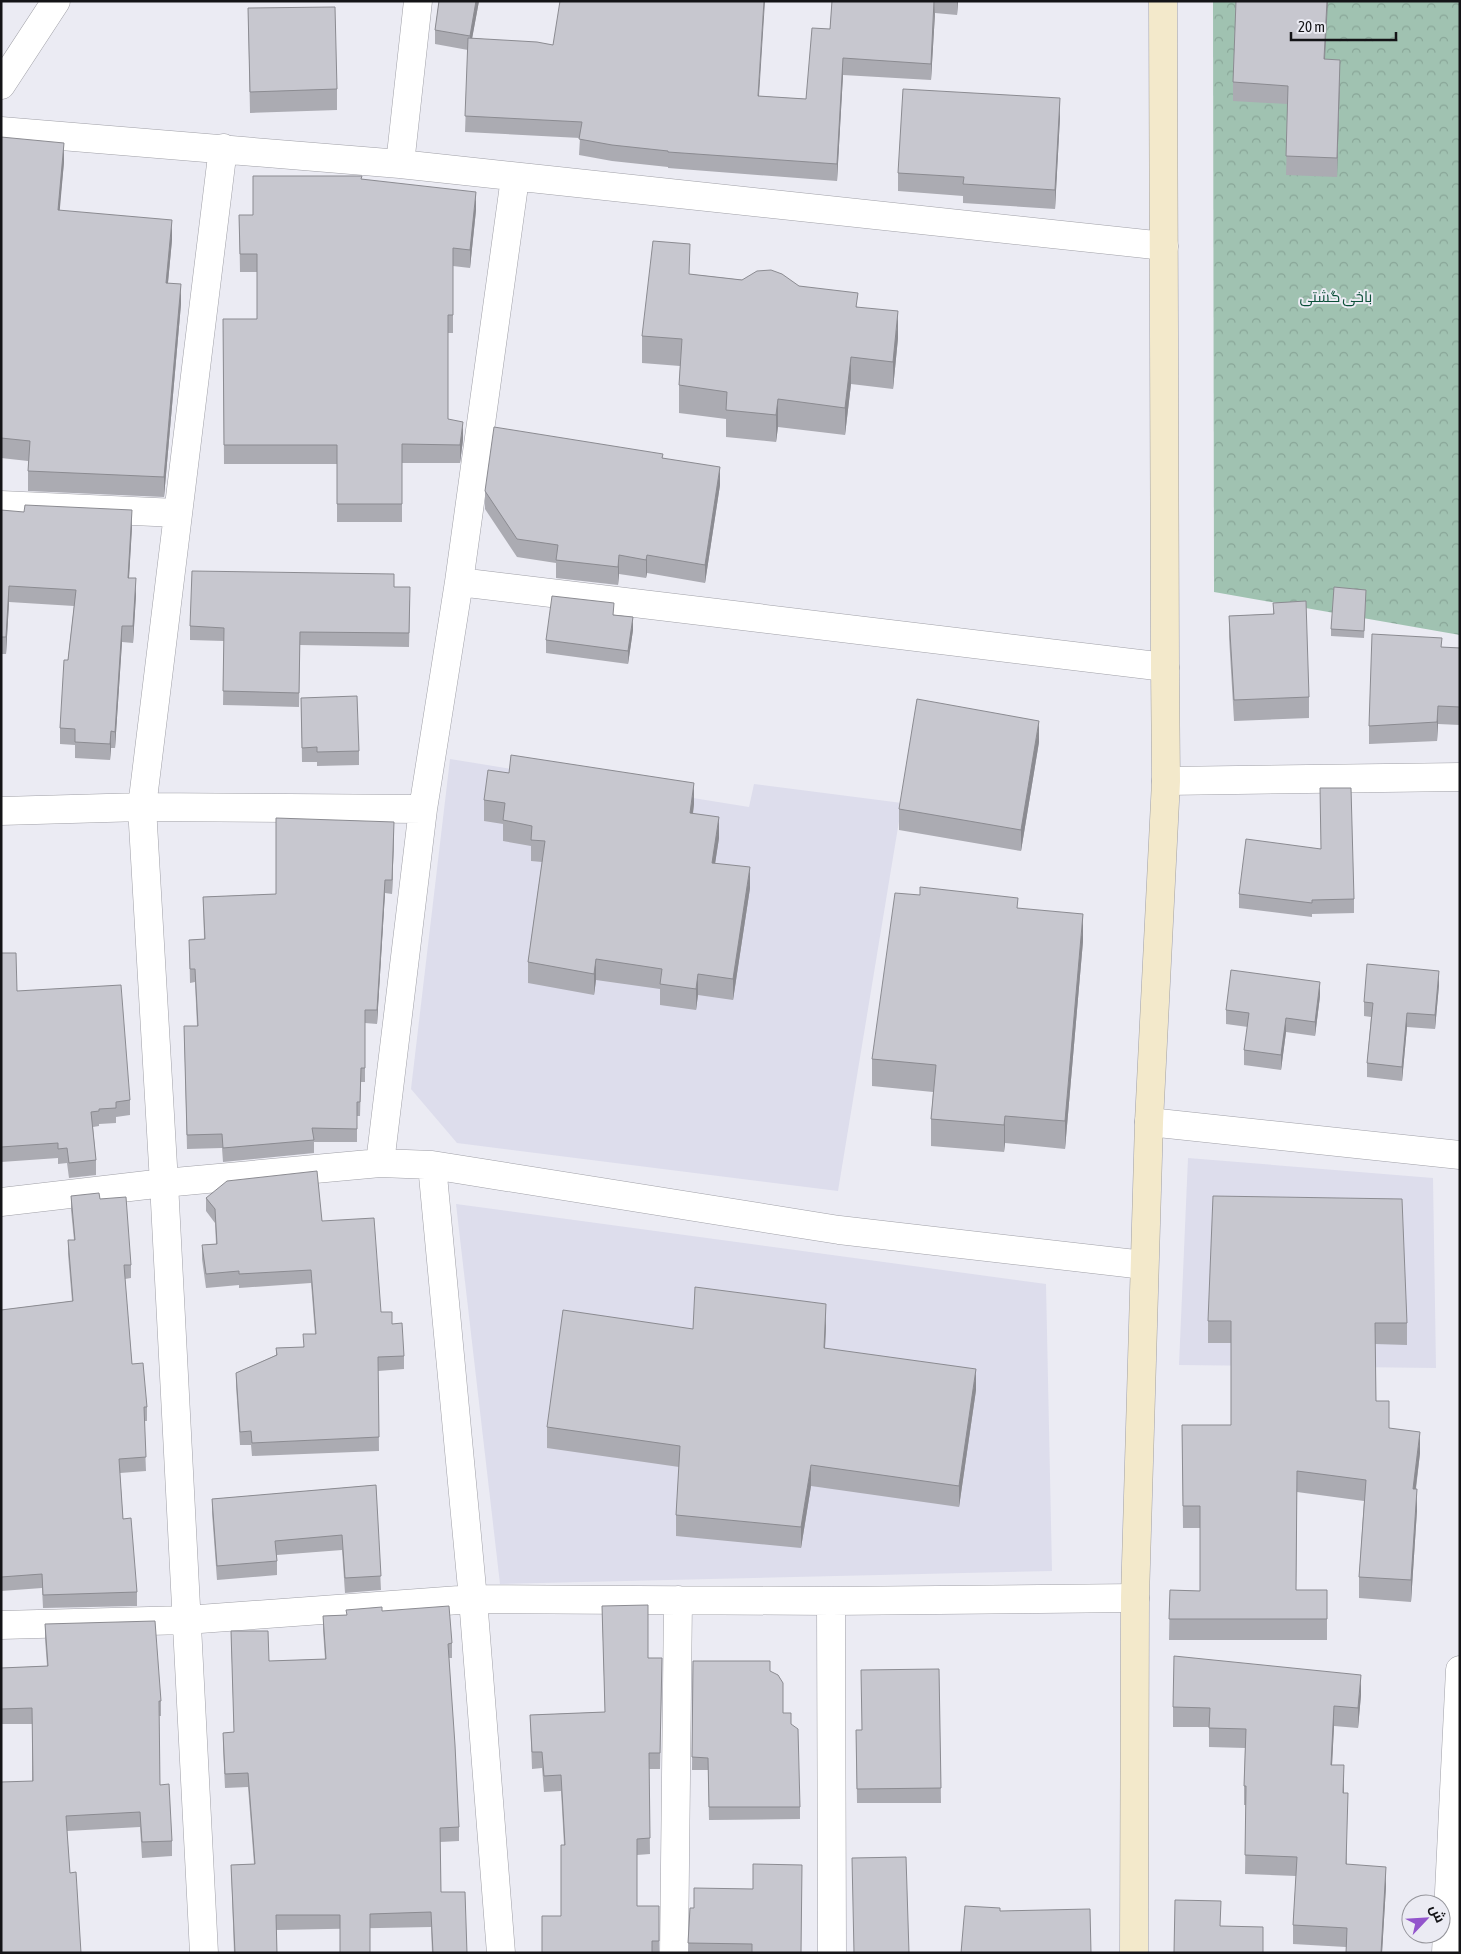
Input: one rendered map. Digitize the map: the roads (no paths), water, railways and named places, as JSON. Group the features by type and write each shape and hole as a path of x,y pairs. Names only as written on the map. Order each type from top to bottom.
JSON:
{"main road":[{"path":"1134,1953 1134,1598 1149,1122 1166,782 1163,1"}],"street":[{"path":"1,85 56,1"},
{"path":"400,164 418,1"},
{"path":"1,131 400,164 515,178 1164,246"},
{"path":"204,1953 164,1182 142,807 223,148"},
{"path":"380,1163 423,809 459,582 515,178"},
{"path":"1,505 177,514"},
{"path":"459,582 1165,667"},
{"path":"1166,782 1460,777"},
{"path":"1,811 142,807 423,809"},
{"path":"1149,1122 1460,1155"},
{"path":"1,1202 164,1182 380,1163 432,1165 838,1230 1144,1265"},
{"path":"432,1165 473,1599 501,1953"},
{"path":"1,1625 186,1620 473,1599 830,1601 1134,1598"},
{"path":"674,1953 678,1600"},
{"path":"830,1601 832,1953"},
{"path":"1446,1953 1460,1670"}],"park label":[{"name":"باخی گشتی","path":"1336,297"}]}
